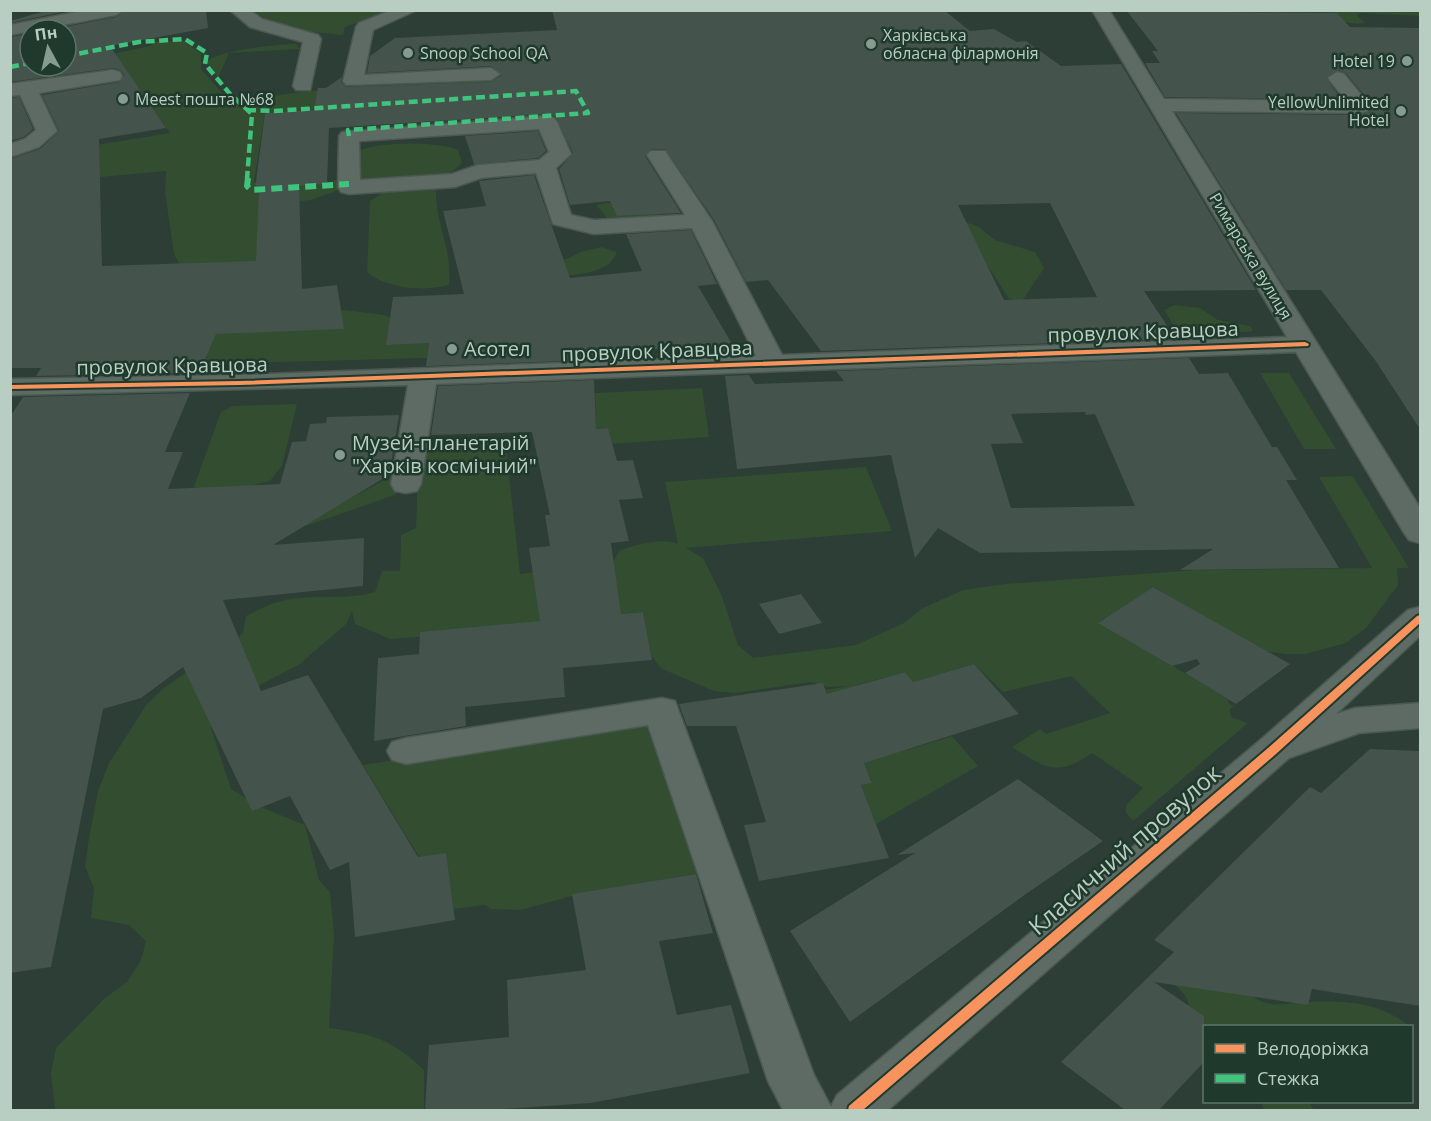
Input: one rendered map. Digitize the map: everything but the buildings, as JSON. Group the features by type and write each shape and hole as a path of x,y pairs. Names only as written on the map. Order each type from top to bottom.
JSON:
{"street":[{"path":"10,30 116,10"},
{"path":"238,10 256,23 312,39 303,86"},
{"path":"409,10 365,27 353,81 491,74"},
{"name":"Римарська вулиця","path":"1100,10 1420,533"},
{"path":"10,151 32,143 47,131 19,89 113,76"},
{"path":"1158,105 1361,107 1337,78"},
{"path":"547,122 560,154 545,166 478,172 455,180 349,187 349,136 547,122"},
{"path":"658,156 700,221 774,364"},
{"path":"545,166 561,219 572,224 619,227 700,221"},
{"name":"провулок Кравцова","path":"10,387 423,377 1305,344"},
{"path":"406,483 423,377"},
{"name":"Класичний провулок","path":"854,1110 1272,751 1420,618"},
{"path":"406,751 662,710 792,1081 808,1110"},
{"name":"Класичний провулок","path":"1272,751 1355,721 1420,716"}],"green space":[{"path":"253,11 390,11 345,27 343,35 283,29"},
{"path":"1324,11 1420,11 1420,16 1363,13 1358,14 1358,17 1366,23 1354,24 1339,20"},
{"path":"183,41 201,53 201,69 224,95 247,99 342,87 503,77 570,92 265,113 254,181 261,189 320,185 349,176 356,153 375,146 422,144 458,150 462,163 451,173 344,188 311,200 275,204 290,278 328,308 385,315 429,341 427,358 203,364 210,335 186,275 174,254 165,192 166,171 80,179 11,159 170,133 126,75 104,56 153,45 150,42"},
{"path":"296,44 300,49 229,53 218,78 207,62 222,54 235,51"},
{"path":"391,187 432,187 436,190 438,214 449,260 449,285 406,288 384,282 367,272 370,201"},
{"path":"613,202 658,210 660,214 646,219 607,218 596,205"},
{"path":"958,219 979,227 995,240 1035,252 1044,268 1025,297 1020,301 1009,299"},
{"path":"601,247 617,252 605,267 595,271 574,275 543,276 534,263 567,259 580,252"},
{"path":"1174,305 1200,308 1218,320 1250,326 1253,330 1250,332 1183,331 1175,328 1164,310"},
{"path":"1260,373 1289,373 1336,449 1304,449"},
{"path":"702,388 709,437 612,444 608,428 596,429 595,393"},
{"path":"297,404 282,466 270,481 245,487 197,490 194,486 221,412 233,406"},
{"path":"505,438 520,574 613,562 620,550 649,542 664,541 678,544 665,482 866,467 892,531 686,548 703,558 722,596 738,645 753,658 856,645 904,623 921,609 963,590 1005,584 1195,570 1372,568 1319,477 1353,476 1409,568 1397,568 1398,585 1366,628 1346,643 1305,654 1263,651 1153,587 1099,622 1228,699 1229,704 1234,706 1230,709 1231,717 1248,723 1133,821 1126,813 1126,805 1143,788 1092,753 1080,761 1060,768 1043,765 1012,747 1040,729 1046,734 1110,713 1071,676 1003,692 974,664 913,682 905,672 857,685 907,750 952,736 978,766 876,824 861,785 872,782 850,730 841,731 826,690 848,686 828,687 810,682 736,693 714,691 662,669 651,656 643,612 627,613 597,624 390,639 355,624 352,611 346,624 300,664 230,701 211,728 231,789 261,807 305,825 319,880 330,892 334,934 329,1028 381,1040 402,1051 413,1060 424,1070 424,1110 55,1110 51,1073 56,1048 104,999 128,981 141,960 146,941 129,925 91,918 94,888 85,867 98,791 109,763 147,704 164,688 196,665 219,654 243,633 246,616 281,601 305,597 363,595 375,592 382,571 400,571 401,535 416,528 419,443"},
{"path":"394,478 398,491 395,495 291,531 386,479"},
{"path":"630,722 651,726 707,872 587,892 520,910 491,909 485,905 454,909 449,880 419,857 363,765"},
{"path":"1222,977 1266,1003 1331,1001 1359,1004 1385,1011 1408,1025 1203,1025 1203,1033 1195,1027 1187,999 1174,984"},
{"path":"1261,1103 1310,1103 1314,1110 1264,1110"}],"marked path":[{"path":"78,54 139,42 185,39 207,53 205,64 230,94 252,114 247,186 251,190 349,184"},
{"path":"10,67 18,65"},
{"path":"247,110 274,111 576,91 588,113 348,130 349,136"}],"cycle path":[{"path":"10,387 239,383 1305,344"},
{"path":"854,1110 1272,751 1420,618"}],"place":[{"name":"Харківська обласна філармонія","path":"871,44"},
{"name":"Snoop School QA","path":"408,53"},
{"name":"Hotel 19","path":"1407,61"},
{"name":"Meest пошта №68","path":"123,99"},
{"name":"YellowUnlimited Hotel","path":"1401,111"},
{"name":"Асотел","path":"452,349"},
{"name":"Музей-планетарій \"Харків космічний\"","path":"340,455"}]}
